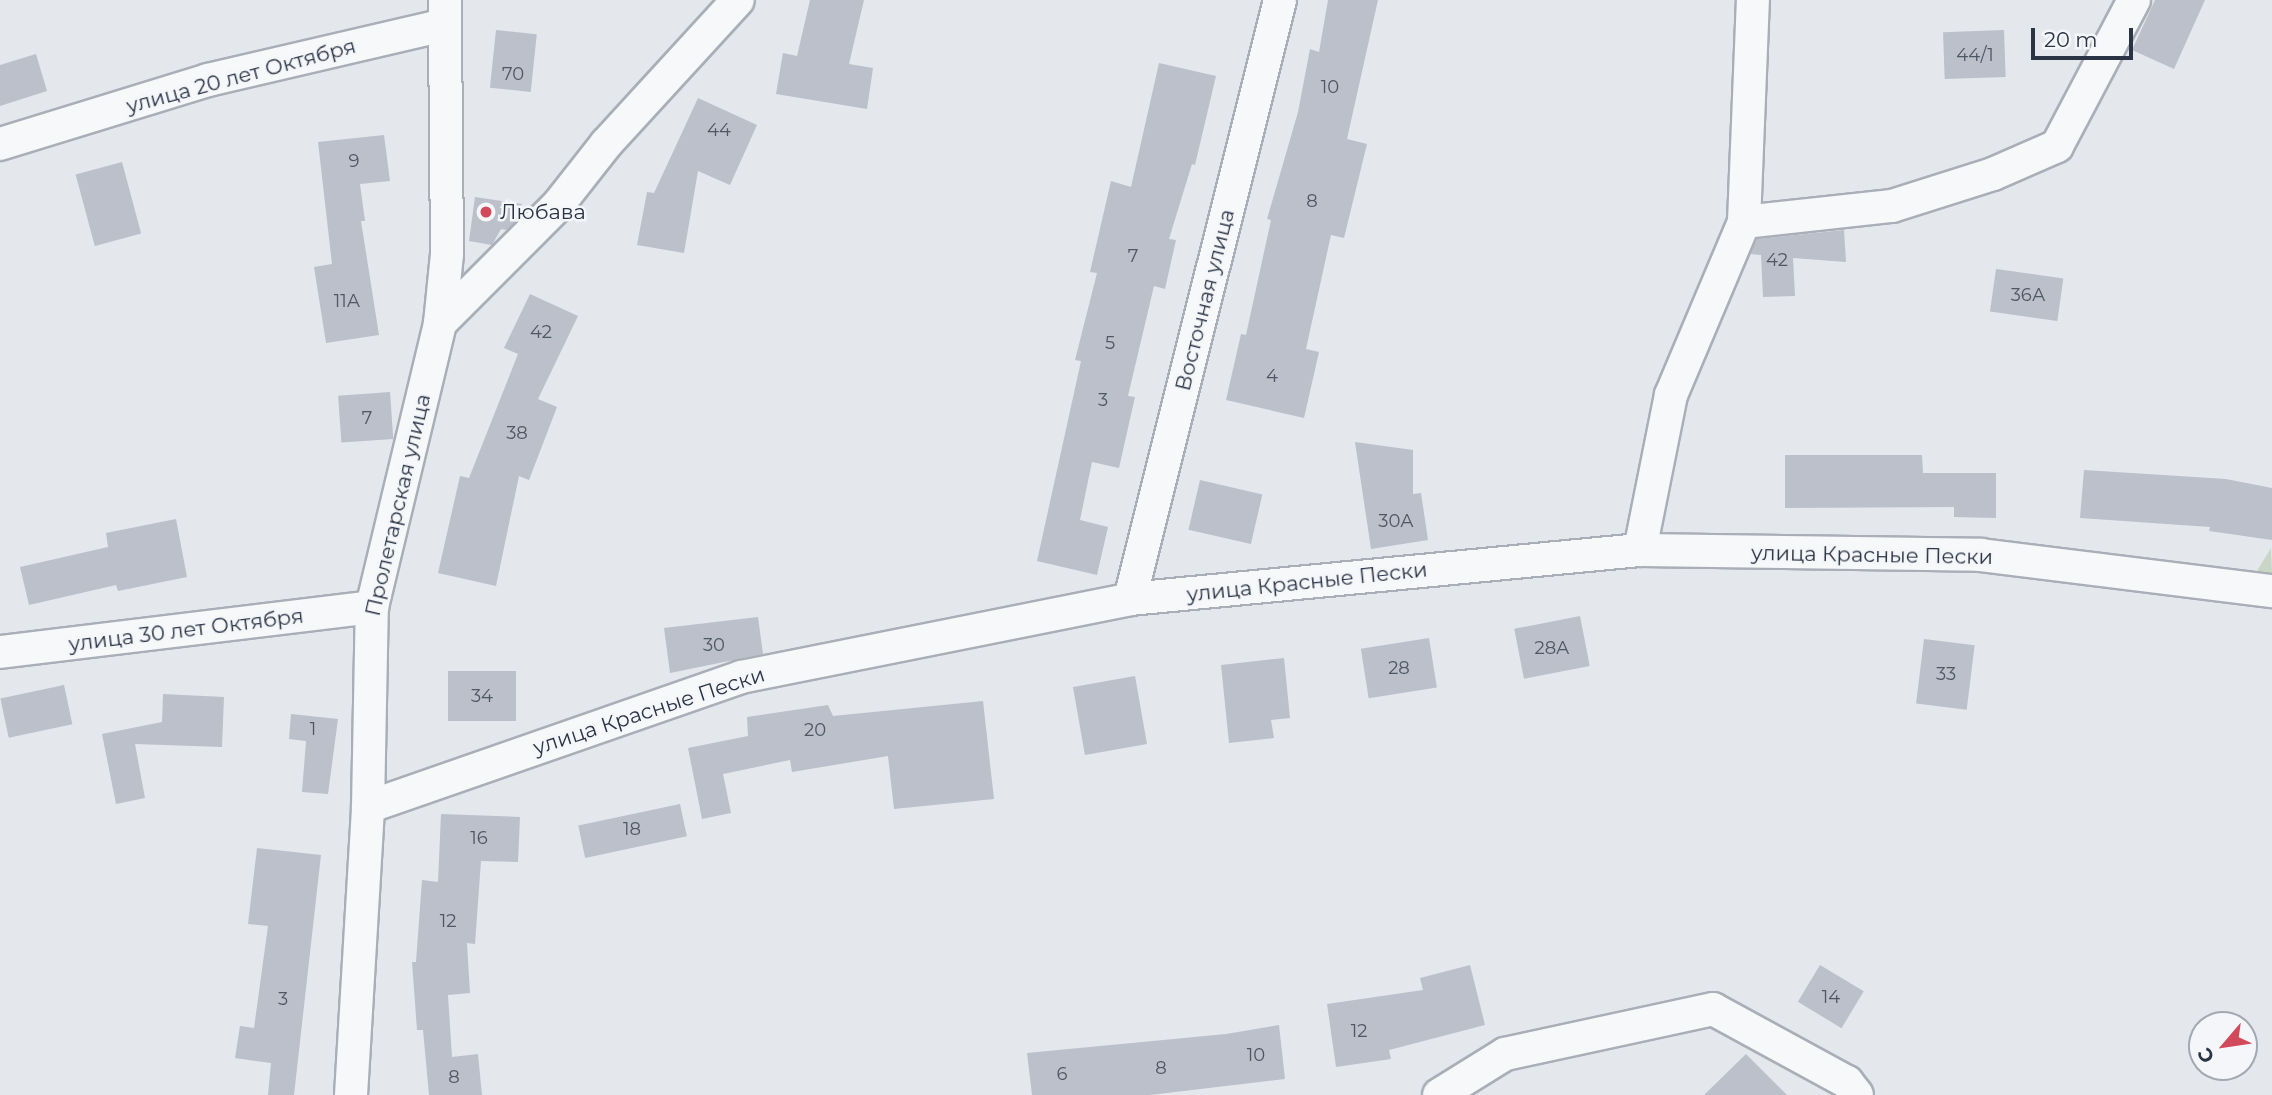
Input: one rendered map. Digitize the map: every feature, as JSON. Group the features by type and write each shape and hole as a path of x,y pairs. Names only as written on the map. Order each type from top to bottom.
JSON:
{"street":[{"path":"440,323 558,205 606,144 738,0"},
{"name":"Восточная улица","path":"1130,599 1280,0"},
{"path":"1640,550 1671,395 1744,222 1754,0"},
{"path":"1744,222 1892,206 1993,174 2057,146 2134,0"},
{"name":"Пролетарская улица","path":"351,1095 368,807 372,607 440,323 447,254 444,13"},
{"name":"улица 20 лет Октября","path":"0,144 208,80 444,13"},
{"name":"улица Красные Пески","path":"368,807 741,677 1130,599 1640,550 1981,555 2272,591"},
{"name":"улица 30 лет Октября","path":"0,652 372,607"},
{"path":"1439,1095 1505,1054 1713,1009 1847,1082 1857,1095"}],"green space":[{"path":"2271,548 2272,574 2257,571"}],"building":[{"path":"810,0 864,0 849,64 873,68 867,109 776,94 783,53 797,56"},
{"path":"1328,0 1378,0 1347,139 1367,144 1344,238 1331,235 1306,349 1319,352 1304,418 1226,400 1241,334 1246,335 1271,220 1267,219 1298,112 1310,49 1319,52"},
{"path":"2155,0 2205,0 2174,69 2132,50"},
{"path":"496,30 537,34 531,92 490,88"},
{"path":"2004,30 2006,77 1945,79 1943,32"},
{"path":"36,54 47,91 0,106 0,65"},
{"path":"1159,63 1216,76 1195,165 1192,164 1169,239 1176,240 1165,289 1154,286 1128,396 1135,397 1119,468 1092,462 1080,520 1108,527 1097,575 1037,561 1081,361 1075,360 1097,273 1090,272 1111,181 1131,187"},
{"path":"698,98 757,125 730,185 698,171 684,253 637,245 647,192 654,193"},
{"path":"384,135 390,181 360,184 365,221 361,221 379,335 326,343 314,267 332,264 318,142"},
{"path":"122,162 141,233 95,246 76,174"},
{"path":"475,197 522,204 520,217 507,230 501,229 492,245 469,241"},
{"path":"1844,230 1846,262 1793,258 1795,296 1763,297 1761,255 1750,254 1757,239"},
{"path":"1996,269 2063,278 2057,321 1990,312"},
{"path":"530,294 578,316 538,399 557,407 529,480 519,476 496,586 438,573 460,476 469,478 518,354 504,348"},
{"path":"390,392 393,439 341,443 338,396"},
{"path":"1355,442 1413,450 1413,494 1421,493 1428,540 1371,549"},
{"path":"1785,455 1922,455 1923,473 1996,473 1996,518 1954,517 1954,507 1785,508"},
{"path":"2084,470 2226,479 2272,488 2272,540 2209,531 2210,527 2080,518"},
{"path":"1200,480 1262,494 1251,544 1189,530"},
{"path":"176,519 187,577 118,591 116,585 29,605 20,567 108,547 106,533"},
{"path":"1580,616 1590,666 1524,679 1514,629"},
{"path":"758,617 763,654 670,673 664,628"},
{"path":"1429,638 1437,687 1369,698 1361,649"},
{"path":"1924,639 1975,645 1967,710 1916,704"},
{"path":"1284,658 1290,718 1271,720 1274,738 1229,743 1221,665"},
{"path":"448,671 516,671 516,721 448,721"},
{"path":"1135,676 1147,744 1085,755 1073,687"},
{"path":"64,685 72,724 9,738 0,699"},
{"path":"163,694 224,697 222,747 135,744 145,798 116,804 102,734 162,722"},
{"path":"983,701 994,799 894,809 888,756 792,772 790,760 723,774 731,813 702,819 688,748 748,736 747,717 828,705 833,716"},
{"path":"291,714 338,719 328,794 302,792 306,741 289,739"},
{"path":"680,804 687,836 585,858 578,826"},
{"path":"441,814 520,817 518,862 481,861 475,944 467,943 470,993 448,995 452,1057 478,1054 482,1095 429,1095 423,1030 417,1030 412,962 416,962 422,880 438,882"},
{"path":"257,848 321,855 294,1095 268,1095 271,1063 235,1058 240,1026 254,1028 268,926 248,924"},
{"path":"1470,965 1485,1025 1389,1050 1391,1059 1336,1067 1327,1004 1423,990 1420,978"},
{"path":"1820,965 1864,991 1842,1028 1798,1002"},
{"path":"1279,1025 1285,1079 1150,1095 1032,1095 1027,1053 1226,1034"},
{"path":"1746,1054 1787,1095 1704,1095"}],"place":[{"name":"Любава","path":"486,212"}]}
